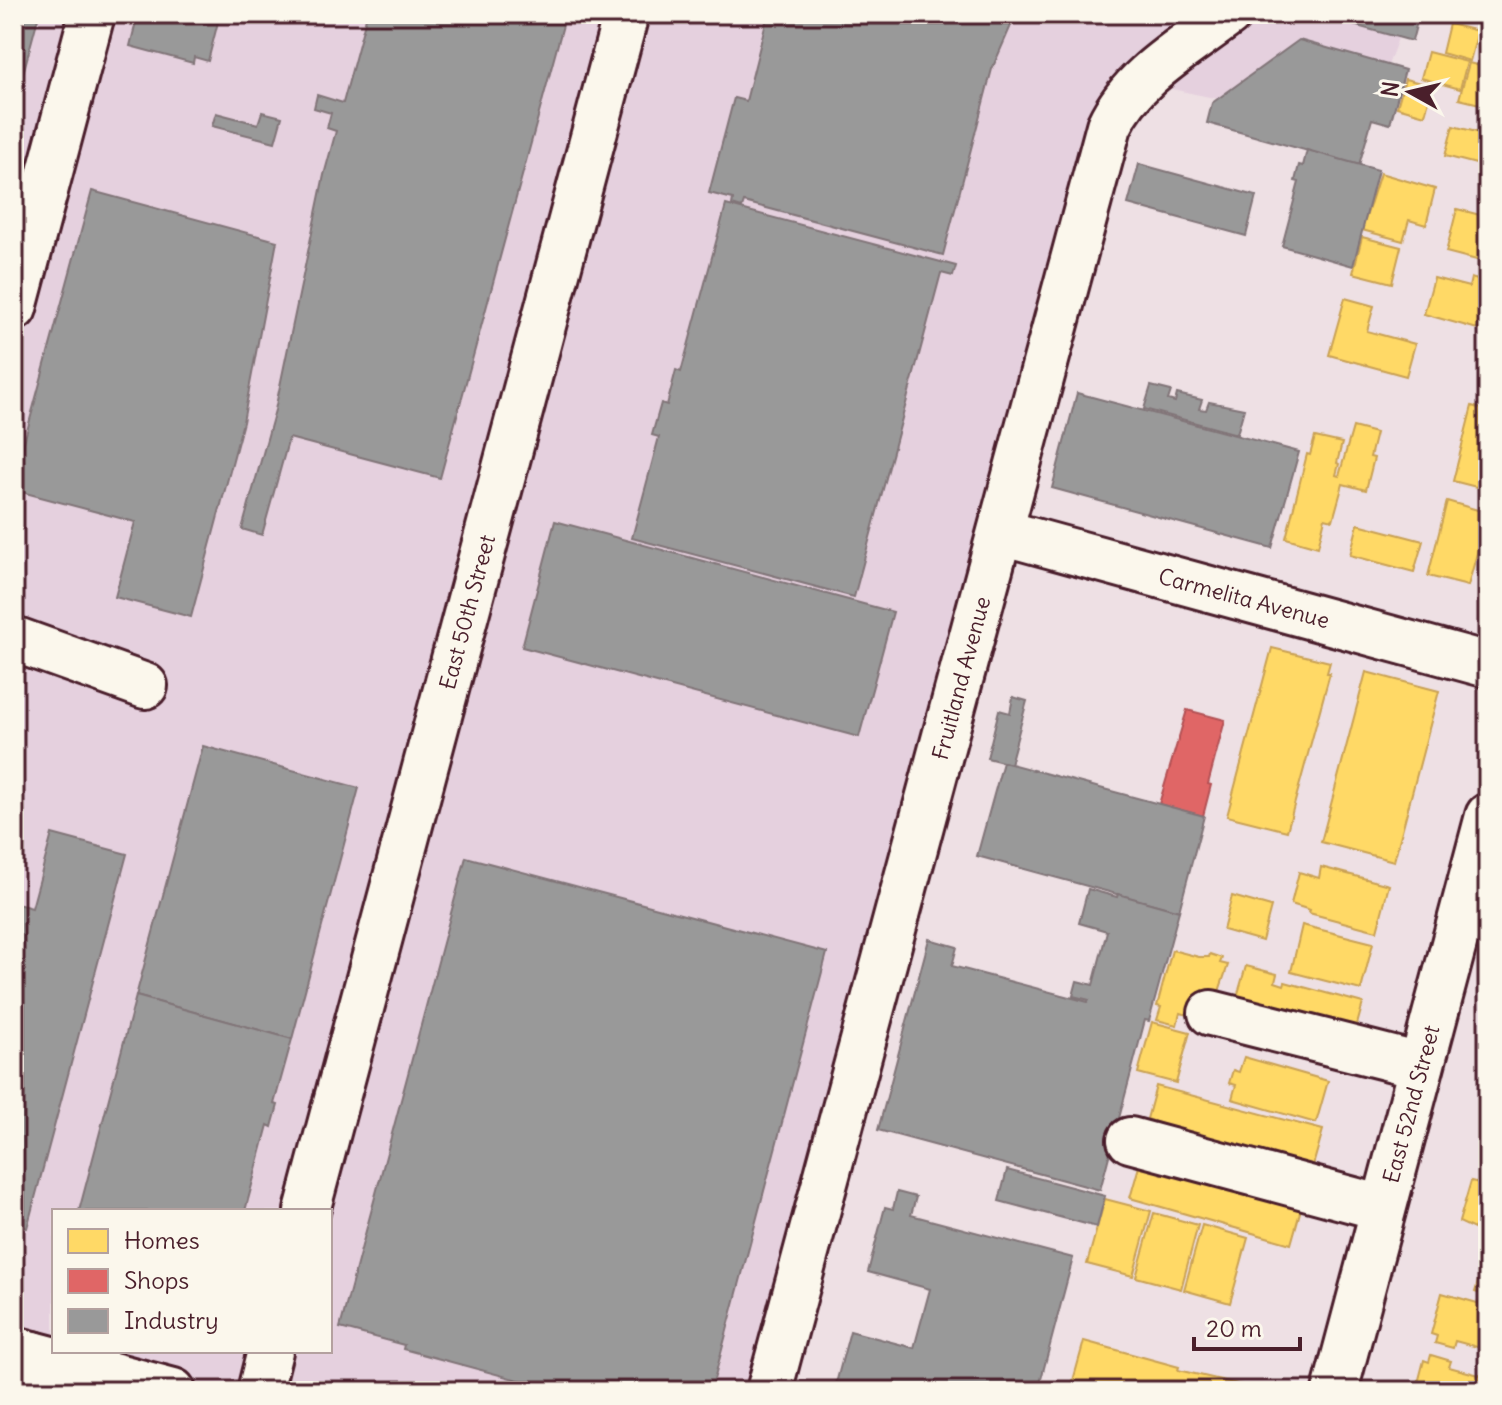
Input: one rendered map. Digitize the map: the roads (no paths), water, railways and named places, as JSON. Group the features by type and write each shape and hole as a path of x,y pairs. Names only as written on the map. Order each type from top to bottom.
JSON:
{"street":[{"path":"14,308 92,14"},
{"name":"East 50th Street","path":"308,1209 626,14"},
{"name":"Fruitland Avenue","path":"769,1391 1114,115 1135,86 1229,14"},
{"name":"Carmelita Avenue","path":"1001,532 1488,665"},
{"path":"14,639 145,686"},
{"name":"East 52nd Street","path":"1335,1391 1488,816"},
{"path":"1211,1013 1421,1066"},
{"path":"1130,1140 1383,1208"},
{"path":"260,1391 270,1353"},
{"path":"23,1365 173,1391"}]}
